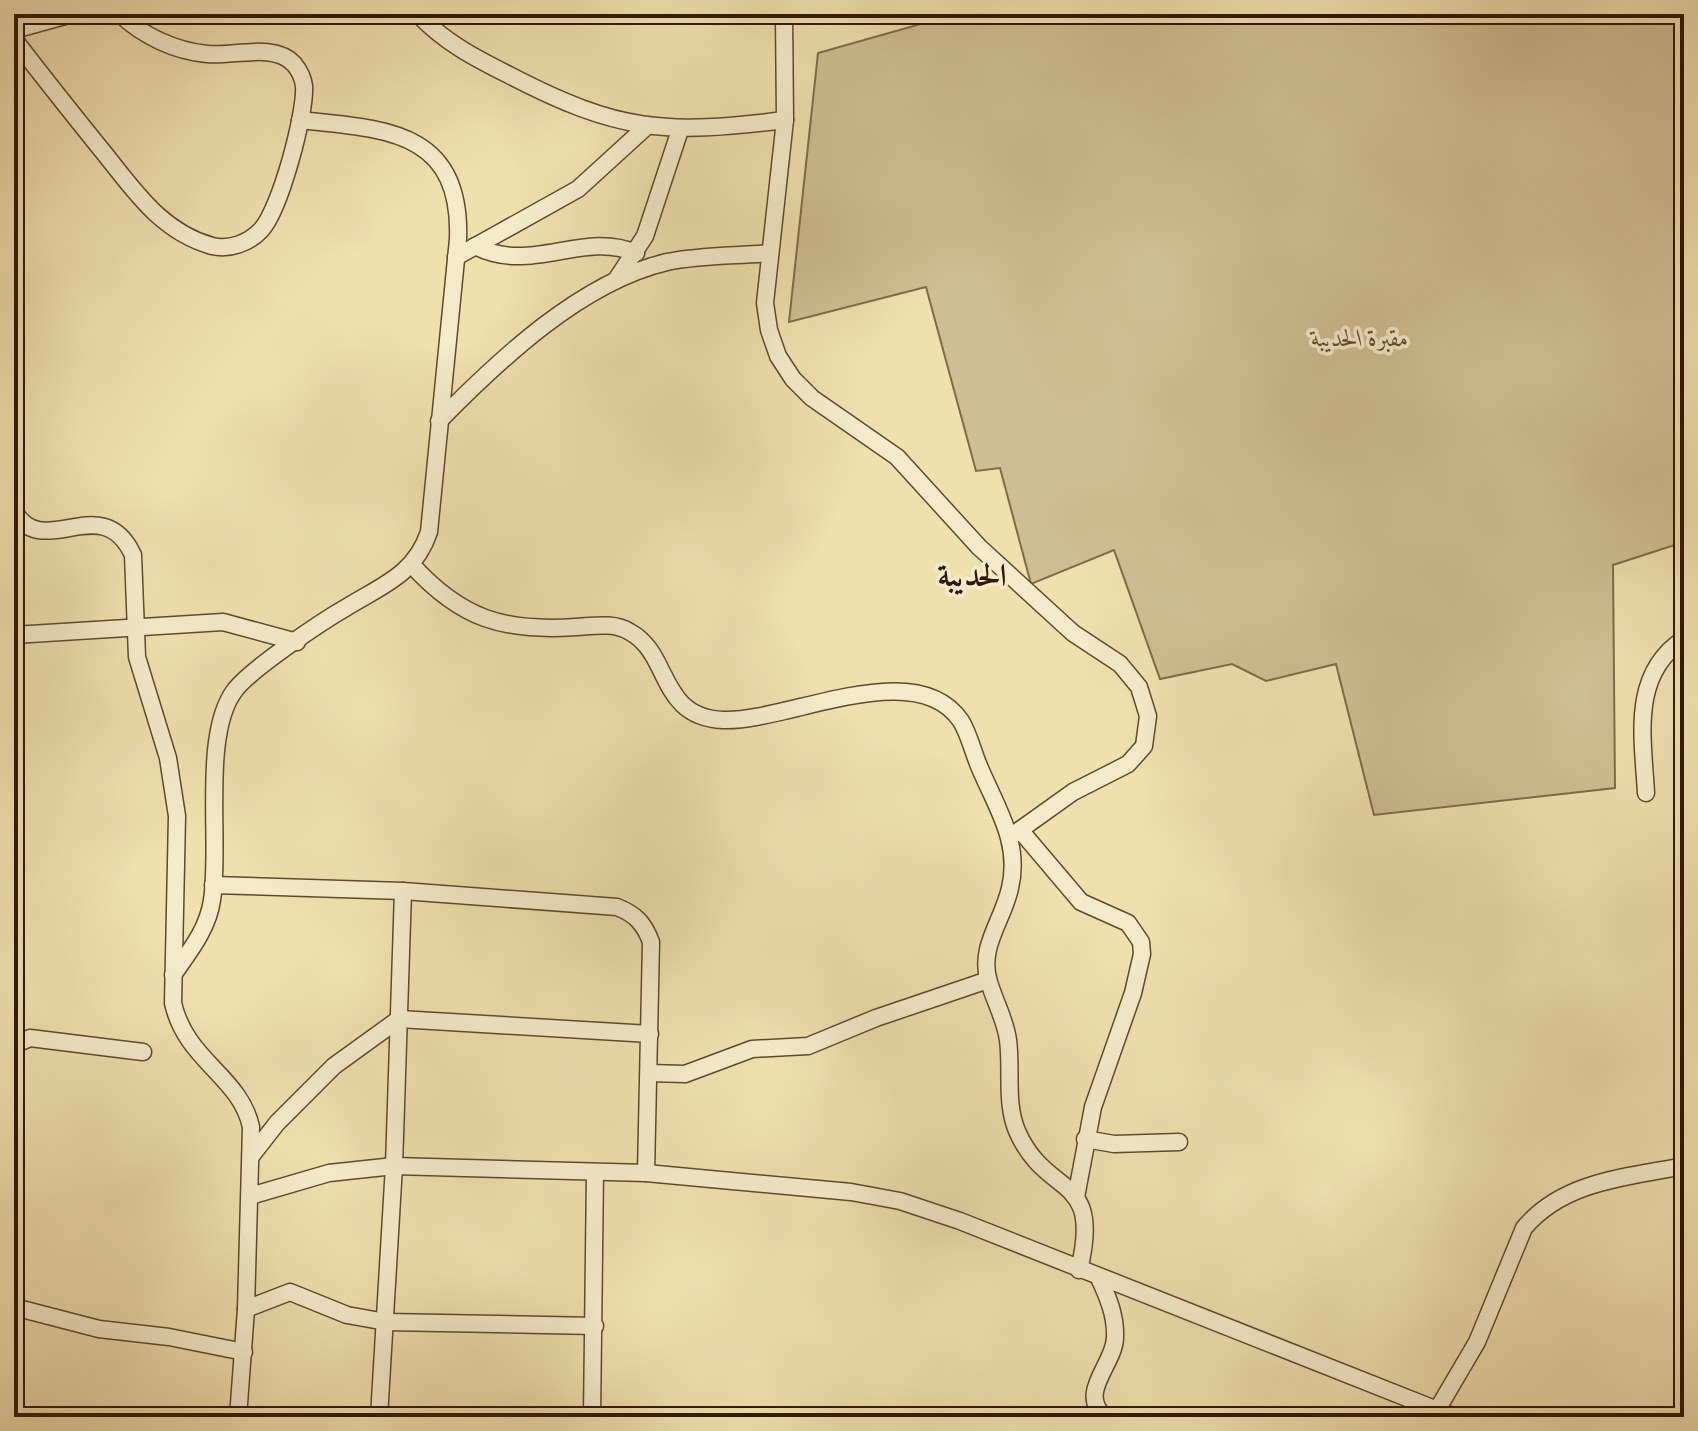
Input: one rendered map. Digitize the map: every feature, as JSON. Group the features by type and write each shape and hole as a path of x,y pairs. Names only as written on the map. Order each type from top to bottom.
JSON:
{"street":[{"path":"14,30 72,14"},
{"path":"14,39 130,190 156,215 177,230 216,247 234,246 250,240 263,228 278,196 300,120 303,83 291,61 281,55 204,54 177,48 152,37 120,14"},
{"path":"418,14 464,52 595,115 646,127 680,130 785,120"},
{"path":"784,14 787,58 785,120 765,303 769,330 778,356 793,379 812,398 897,457 979,547 1073,633 1120,664 1139,687 1148,716 1144,746 1128,764 1073,792 1015,834"},
{"path":"173,975 202,931 213,885 217,739 222,714 234,691 246,678 327,619 396,580 412,565 429,532 456,257 457,204 442,168 425,149 404,136 381,128 300,120"},
{"path":"456,257 578,189 646,127"},
{"path":"612,285 636,253 655,211 680,130"},
{"path":"475,246 510,256 557,254 608,244 636,253"},
{"path":"439,421 525,339 612,285 669,262 770,253"},
{"path":"14,511 24,526 37,531 95,524 119,534 133,555 140,674 161,733 176,804 179,838 173,1003 177,1023 204,1062 242,1100 251,1127 246,1309 238,1417"},
{"path":"412,565 448,600 490,621 538,630 611,626 631,632 647,647 668,690 679,702 707,717 739,718 903,689 938,698 963,724 1015,834 1081,902 1128,923 1141,942 1141,965 1085,1139 1076,1197"},
{"path":"14,635 223,622 297,642"},
{"path":"1646,793 1643,703 1659,661 1684,639"},
{"path":"1015,834 1013,873 985,955 988,980 1006,1031 1009,1097 1017,1130 1035,1160 1076,1197 1083,1208 1087,1233 1079,1270"},
{"path":"213,885 403,891 617,907 629,911 647,930 651,942 646,1173"},
{"path":"379,1417 394,1166 403,891"},
{"path":"14,912 14,931"},
{"path":"649,1073 685,1074 752,1049 808,1046 876,1018 988,980"},
{"path":"252,1155 324,1075 399,1019 650,1034"},
{"path":"14,1045 30,1038 143,1052"},
{"path":"1085,1139 1114,1144 1179,1142"},
{"path":"250,1196 329,1173 394,1166 646,1173 851,1192 900,1201 960,1221 1455,1417"},
{"path":"1437,1410 1477,1342 1524,1228 1537,1213 1551,1201 1594,1184 1684,1166"},
{"path":"592,1417 595,1172"},
{"path":"1099,1278 1114,1321 1115,1341 1094,1390 1095,1404 1105,1417"},
{"path":"246,1309 290,1292 347,1315 386,1322 595,1326"},
{"path":"14,1307 99,1329 169,1337 244,1352"},
{"path":"1682,1417 1684,1406"}],"green space":[{"name":"مقبرة الحديبة","path":"956,14 1684,14 1684,542 1613,565 1615,788 1374,815 1336,664 1266,681 1232,664 1160,679 1114,550 1031,584 1000,468 976,471 926,287 789,322 818,53"}],"district":[{"name":"الحديبة","path":"972,575"}]}
